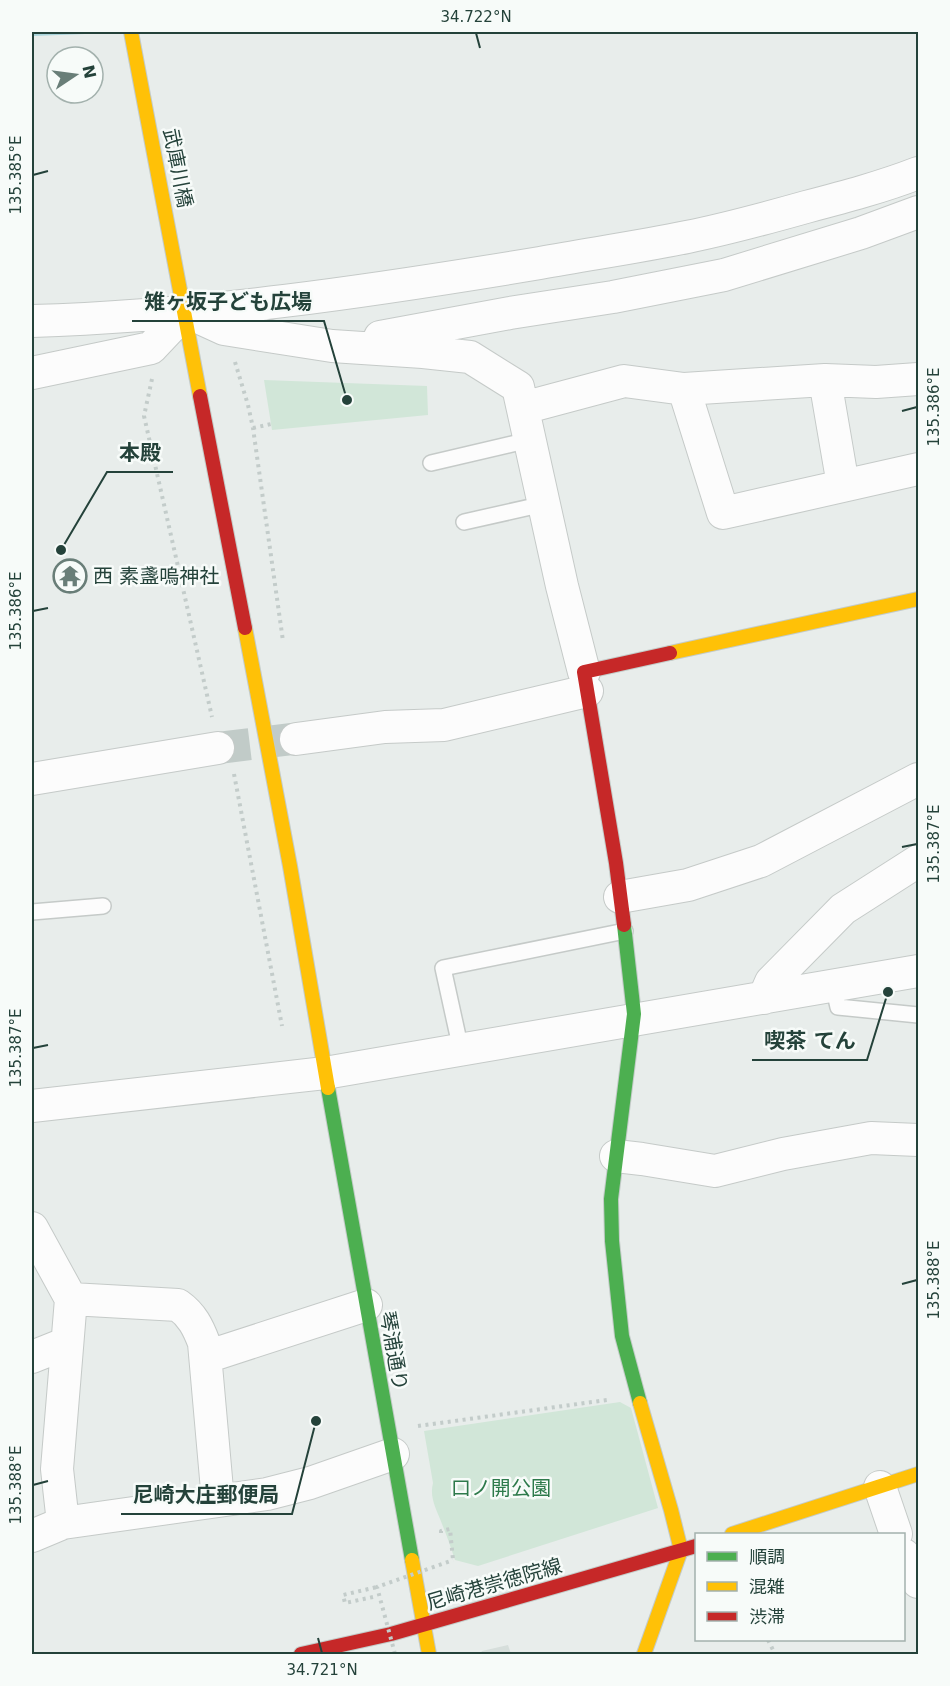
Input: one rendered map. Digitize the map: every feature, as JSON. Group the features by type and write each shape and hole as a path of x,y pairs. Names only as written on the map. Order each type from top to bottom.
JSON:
{"street":[{"name":"武庫川橋","path":"131,32 290,866 323,1064"},
{"path":"32,321 81,320 185,312 338,295 687,237 870,190 918,173"},
{"path":"332,346 499,315 613,297 724,274 918,212"},
{"path":"185,312 224,328 332,346 470,357 518,387 585,681 616,863 633,997 633,1021 611,1199 612,1241 622,1336 681,1550 644,1654"},
{"path":"32,373 151,348 185,312"},
{"path":"523,408 624,381 684,389 825,380 876,382 918,379"},
{"path":"825,380 843,485"},
{"path":"684,389 723,513 918,469"},
{"path":"296,739 385,727 444,725 478,718 585,681 918,599"},
{"path":"32,779 218,748"},
{"path":"620,897 688,885 761,861 918,779"},
{"path":"764,998 771,982 843,909 918,861"},
{"path":"32,1106 323,1064 461,1050 918,970"},
{"name":"琴浦通り","path":"323,1064 429,1654"},
{"path":"616,1156 715,1171 783,1154 871,1138 918,1140"},
{"path":"32,1228 71,1299 57,1470 63,1523"},
{"path":"71,1299 178,1305 189,1313 204,1343 218,1501"},
{"path":"206,1357 366,1305"},
{"path":"32,1357 67,1343"},
{"path":"32,1536 63,1523 267,1494 310,1483 393,1454"},
{"path":"735,1533 918,1474"},
{"path":"880,1487 896,1533"},
{"name":"尼崎港崇徳院線","path":"301,1654 391,1634 695,1546"},
{"path":"905,1559 918,1582"}],"lane":[{"path":"431,463 529,441"},
{"path":"464,522 544,504"},
{"path":"32,912 103,906"},
{"path":"461,1050 443,968 625,931"},
{"path":"833,986 838,1007 918,1015"}],"path":[{"path":"232,353 248,405"},
{"path":"144,416 152,378"},
{"path":"253,428 271,424"},
{"path":"409,1427 638,1398"},
{"path":"373,1597 345,1604 343,1595 377,1587 453,1560 450,1529 441,1531 442,1542"},
{"path":"444,1552 446,1563"},
{"path":"377,1587 395,1654"}],"shaded area":[{"path":"508,1645 511,1654 480,1654 482,1651"}],"green space":[{"path":"264,380 427,386 428,415 272,430"},
{"name":"口ノ開公園","path":"620,1402 631,1408 658,1508 478,1566 455,1560 433,1499 433,1483 424,1431"}],"water":[{"path":"32,32 138,32 32,36"}],"tunnel":[{"path":"218,748 292,739"}],"traffic: fast":[{"path":"624,925 634,1014 611,1199 612,1241 622,1336 640,1403"},
{"path":"328,1088 412,1560"}],"traffic: slow":[{"path":"131,32 200,396"},
{"path":"670,653 918,599"},
{"path":"245,628 290,866 328,1088"},
{"path":"640,1403 681,1550 644,1654"},
{"path":"735,1533 918,1474"},
{"path":"412,1560 429,1654"}],"traffic: jam":[{"path":"200,396 245,628"},
{"path":"624,925 584,672 670,653"},
{"path":"301,1654 391,1634 695,1546"}],"place":[{"name":"雉ヶ坂子ども広場","path":"347,400"},
{"name":"本殿","path":"61,550"},
{"name":"西 素盞嗚神社","path":"70,576"},
{"name":"喫茶 てん","path":"888,992"},
{"name":"尼崎大庄郵便局","path":"316,1421"}]}
